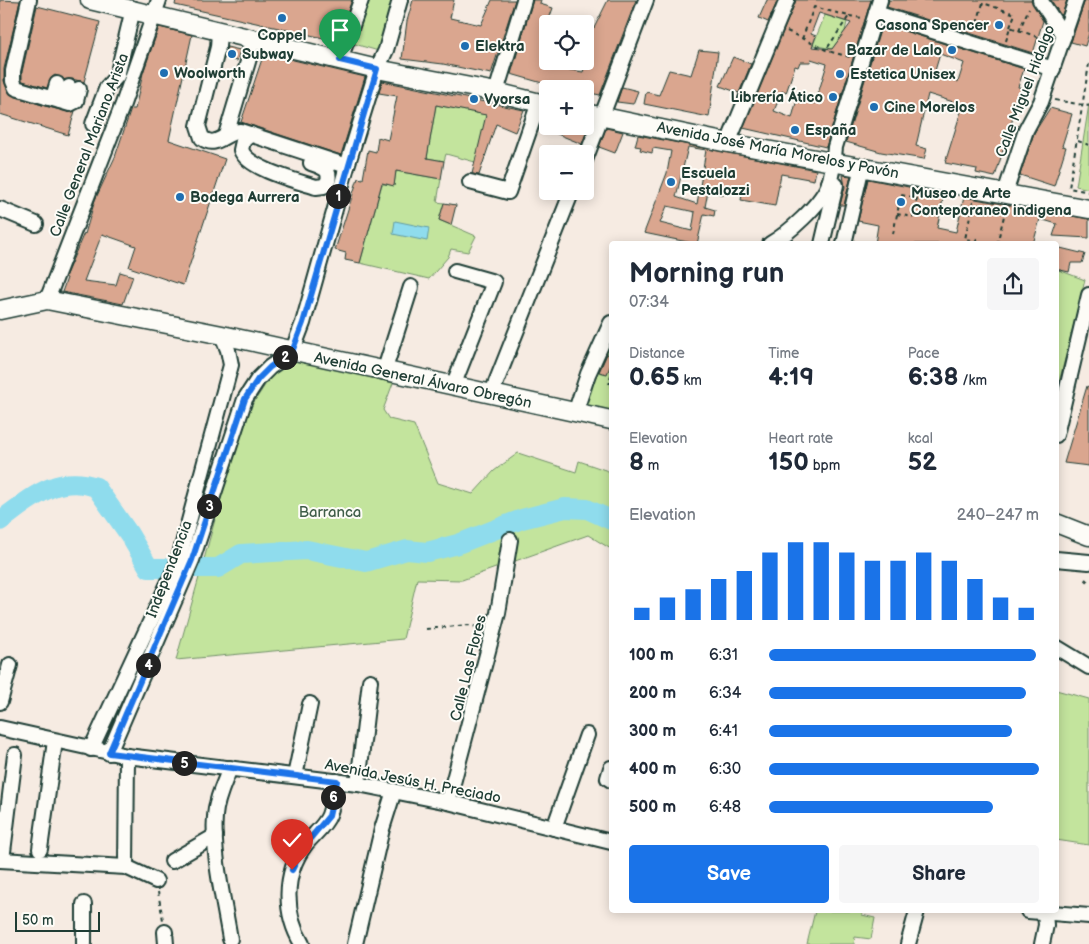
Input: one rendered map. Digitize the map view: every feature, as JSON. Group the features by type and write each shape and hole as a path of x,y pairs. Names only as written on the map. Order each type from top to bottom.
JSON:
{"main road":[{"path":"91,0 133,9 157,7 218,32 377,69 496,92 539,103"},
{"name":"Avenida José María Morelos y Pavón","path":"594,115 728,143 838,161 1002,199 1089,209"},
{"name":"Avenida General Álvaro Obregón","path":"0,310 47,300 222,335 292,352 609,420"},
{"path":"1059,524 1089,536"}],"street":[{"path":"29,0 13,81 16,88 70,104 76,102 68,87 54,94 57,100"},
{"path":"340,60 361,0"},
{"path":"292,352 303,323 347,166 377,69 386,50 400,0"},
{"path":"496,92 524,0"},
{"path":"591,145 646,0"},
{"path":"728,143 787,0"},
{"name":"Calle Miguel Hidalgo","path":"1002,199 1026,130 1041,102 1076,0"},
{"path":"1036,2 1062,41"},
{"path":"822,241 832,184 838,161 835,147 878,6 1053,69"},
{"name":"Calle General Mariano Arista","path":"47,300 125,105 157,7"},
{"path":"93,124 107,88 117,76 133,9"},
{"path":"218,32 218,47 198,130 202,138 209,142 216,142 226,135 240,131 347,166"},
{"path":"226,135 250,55 251,39"},
{"path":"470,182 508,192 539,107"},
{"path":"250,134 243,141 241,150 246,159 316,188 326,184 329,174 325,168 286,155 275,144"},
{"path":"845,241 862,166"},
{"path":"776,241 805,215 832,184"},
{"path":"491,395 568,200"},
{"path":"0,209 36,224"},
{"path":"453,386 494,282 455,271"},
{"path":"384,372 411,287"},
{"path":"1059,422 1089,295"},
{"path":"575,412 588,374 609,327"},
{"name":"Independencia","path":"91,749 117,698 178,562 231,365 222,335"},
{"name":"Independencia","path":"109,753 134,700 192,560 245,399 258,379 270,367 292,352"},
{"name":"Calle Las Flores","path":"448,802 494,631 510,540"},
{"path":"1059,560 1089,562"},
{"path":"1059,649 1089,667"},
{"path":"0,702 10,665"},
{"path":"358,784 370,681"},
{"path":"295,776 310,704"},
{"name":"Avenida Jesús H. Preciado","path":"0,728 126,756 358,784 448,802 609,842"},
{"path":"554,828 587,735"},
{"path":"40,849 55,741"},
{"path":"15,755 1,860 126,866 156,881"},
{"path":"126,756 126,866"},
{"path":"230,768 217,800 215,836 230,939"},
{"path":"302,944 296,934 289,913 288,894 292,870 303,847 329,816 337,781"},
{"path":"354,944 382,829 394,792"},
{"path":"172,861 215,836"},
{"path":"84,904 84,944"},
{"path":"908,944 916,913"},
{"path":"1039,913 1089,916"},
{"path":"1042,944 1046,925 1045,914"}],"path":[{"path":"1019,30 1036,2"},
{"path":"982,32 974,30 983,3 1015,14 1006,41"},
{"path":"802,39 814,7 850,16 826,50"},
{"path":"776,26 826,50 861,61"},
{"path":"1010,27 1062,41"},
{"path":"1089,64 1069,188 1089,192"},
{"path":"1053,99 1089,106"},
{"path":"1078,141 1089,145"},
{"path":"893,234 897,214 901,195 917,198 913,217 897,214"},
{"path":"972,241 965,239 974,199 980,200"},
{"path":"998,241 1006,206 1002,199"},
{"path":"976,241 978,235"},
{"path":"1085,579 1089,584"},
{"path":"426,629 468,625 494,631"},
{"path":"156,881 165,938"}],"green space":[{"path":"363,0 396,0 382,52 351,43"},
{"path":"825,15 847,22 845,31 832,49 813,45"},
{"path":"1089,104 1089,189 1076,186"},
{"path":"436,105 487,115 475,162 446,154 444,161 427,158"},
{"path":"396,171 441,179 437,202 444,203 439,220 476,236 468,252 451,249 448,257 429,279 360,263 382,184 394,185"},
{"path":"1059,270 1085,280 1059,382"},
{"path":"609,334 609,413 578,407"},
{"name":"Barranca","path":"297,359 393,383 383,410 389,419 414,425 438,483 473,494 494,471 518,453 576,472 579,461 609,471 609,548 588,535 462,580 417,579 403,639 176,660 243,419 269,379 281,367"},
{"path":"1059,691 1089,699 1089,845 1059,840"},
{"path":"815,913 862,913 862,915 875,918 871,939 855,937 854,944 807,944"}],"water":[{"path":"395,221 429,228 427,241 393,234"}],"building":[{"path":"0,0 20,1 4,69 4,81 8,91 14,96 45,106 68,112 75,111 68,135 0,114"},
{"path":"176,0 352,0 337,41 175,5"},
{"path":"413,0 454,0 450,18 481,25 492,0 515,0 491,74 443,64 402,59 407,21"},
{"path":"533,0 541,0 540,4 553,8 550,15 539,15 539,70 583,72 584,70 594,70 594,28 608,0 636,0 600,95 594,94 594,80 539,80 539,82 511,74"},
{"path":"767,0 778,0 768,22 759,18"},
{"path":"796,0 871,0 826,147 743,128","holes":["819,13 851,23 832,49 812,47 816,36 811,34","811,59 827,64 815,104 797,99 792,118 774,111 782,91 786,93 795,66 798,67 800,62 810,62"]},
{"name":"Casona Spencer","path":"889,0 1031,0 1043,21 1033,53 887,7"},
{"path":"1051,0 1067,0 1062,15 1060,14"},
{"path":"1085,0 1089,0 1089,33 1085,46 1071,42"},
{"path":"37,6 100,22 84,82 72,79 64,80 55,75 51,78 47,88 22,81 22,72"},
{"path":"882,24 1024,69 1018,87 1022,88 995,177 976,173 977,169 945,163 963,105 928,94 916,146 927,149 924,159 881,152 846,142","holes":["940,54 964,63 958,82 934,74"]},
{"path":"159,27 192,35 169,140 225,159 183,285 129,267 136,246 102,234 84,281 116,285 120,272 133,276 123,304 62,292 67,278 65,277 85,234 95,200 115,157 131,109 135,109 143,73"},
{"name":"Subway","path":"227,47 240,50 237,61 224,58"},
{"path":"699,50 718,52 709,117 644,104 646,92 659,95 669,70 691,75"},
{"path":"264,53 365,77 341,155 241,122"},
{"path":"733,57 751,64 739,93 720,86"},
{"path":"382,81 524,110 515,132 496,124 479,175 472,174 486,115 436,105 427,158 444,161 441,179 396,171 394,186 382,183 360,263 345,260 346,253 335,250 358,178 363,179 368,150 376,152 378,137 388,140 397,96 379,93"},
{"path":"622,87 638,91 633,104 617,102"},
{"path":"1050,108 1072,114 1062,146 1066,147 1054,186 1020,175 1034,133"},
{"path":"606,128 623,132 615,153 599,147"},
{"path":"560,135 585,135 582,144"},
{"path":"638,135 816,170 814,180 781,174 775,206 741,200 742,194 725,191 724,195 708,191 705,207 715,210 714,216 704,214 698,241 683,241 644,233 667,173 671,151 653,148 652,153 640,150 641,147 635,146","holes":["688,147 706,150 697,204 676,197","667,206 695,212 692,231 660,223"]},
{"path":"843,175 851,176 844,205 840,205 845,187"},
{"path":"868,179 944,194 937,228 956,232 964,197 1089,219 1089,238 1053,236 1057,224 1040,219 1034,241 875,241 878,225 858,221"},
{"path":"444,203 456,205 451,225 439,220"},
{"path":"1059,248 1085,254 1082,263 1071,263 1069,272 1059,270"},
{"path":"607,354 609,354 607,374 599,372"},
{"path":"1087,386 1089,387 1089,466 1064,463"}],"waterway":[{"path":"0,521 33,497 56,486 68,483 96,487 129,534 149,568 218,568 241,554 307,550 366,562 407,550 427,552 458,544 522,519 565,508 587,509 609,519"}],"place":[{"name":"Coppel","path":"282,18"},
{"name":"Casona Spencer","path":"999,25"},
{"name":"Elektra","path":"465,46"},
{"name":"Bazar de Lalo","path":"952,50"},
{"name":"Subway","path":"232,54"},
{"name":"Woolworth","path":"164,73"},
{"name":"Estetica Unisex","path":"840,74"},
{"name":"Librería Ático","path":"833,97"},
{"name":"Vyorsa","path":"474,99"},
{"name":"Cine Morelos","path":"874,107"},
{"name":"España","path":"795,130"},
{"name":"Escuela Pestalozzi","path":"671,182"},
{"name":"Bodega Aurrera","path":"180,197"},
{"name":"Museo de Arte Conteporaneo indigena","path":"901,202"}],"route":[{"path":"292,870 303,847 329,816 337,781 109,753 134,700 192,560 245,399 258,379 270,367 292,352 303,323 334,210 377,69 340,60"}]}
